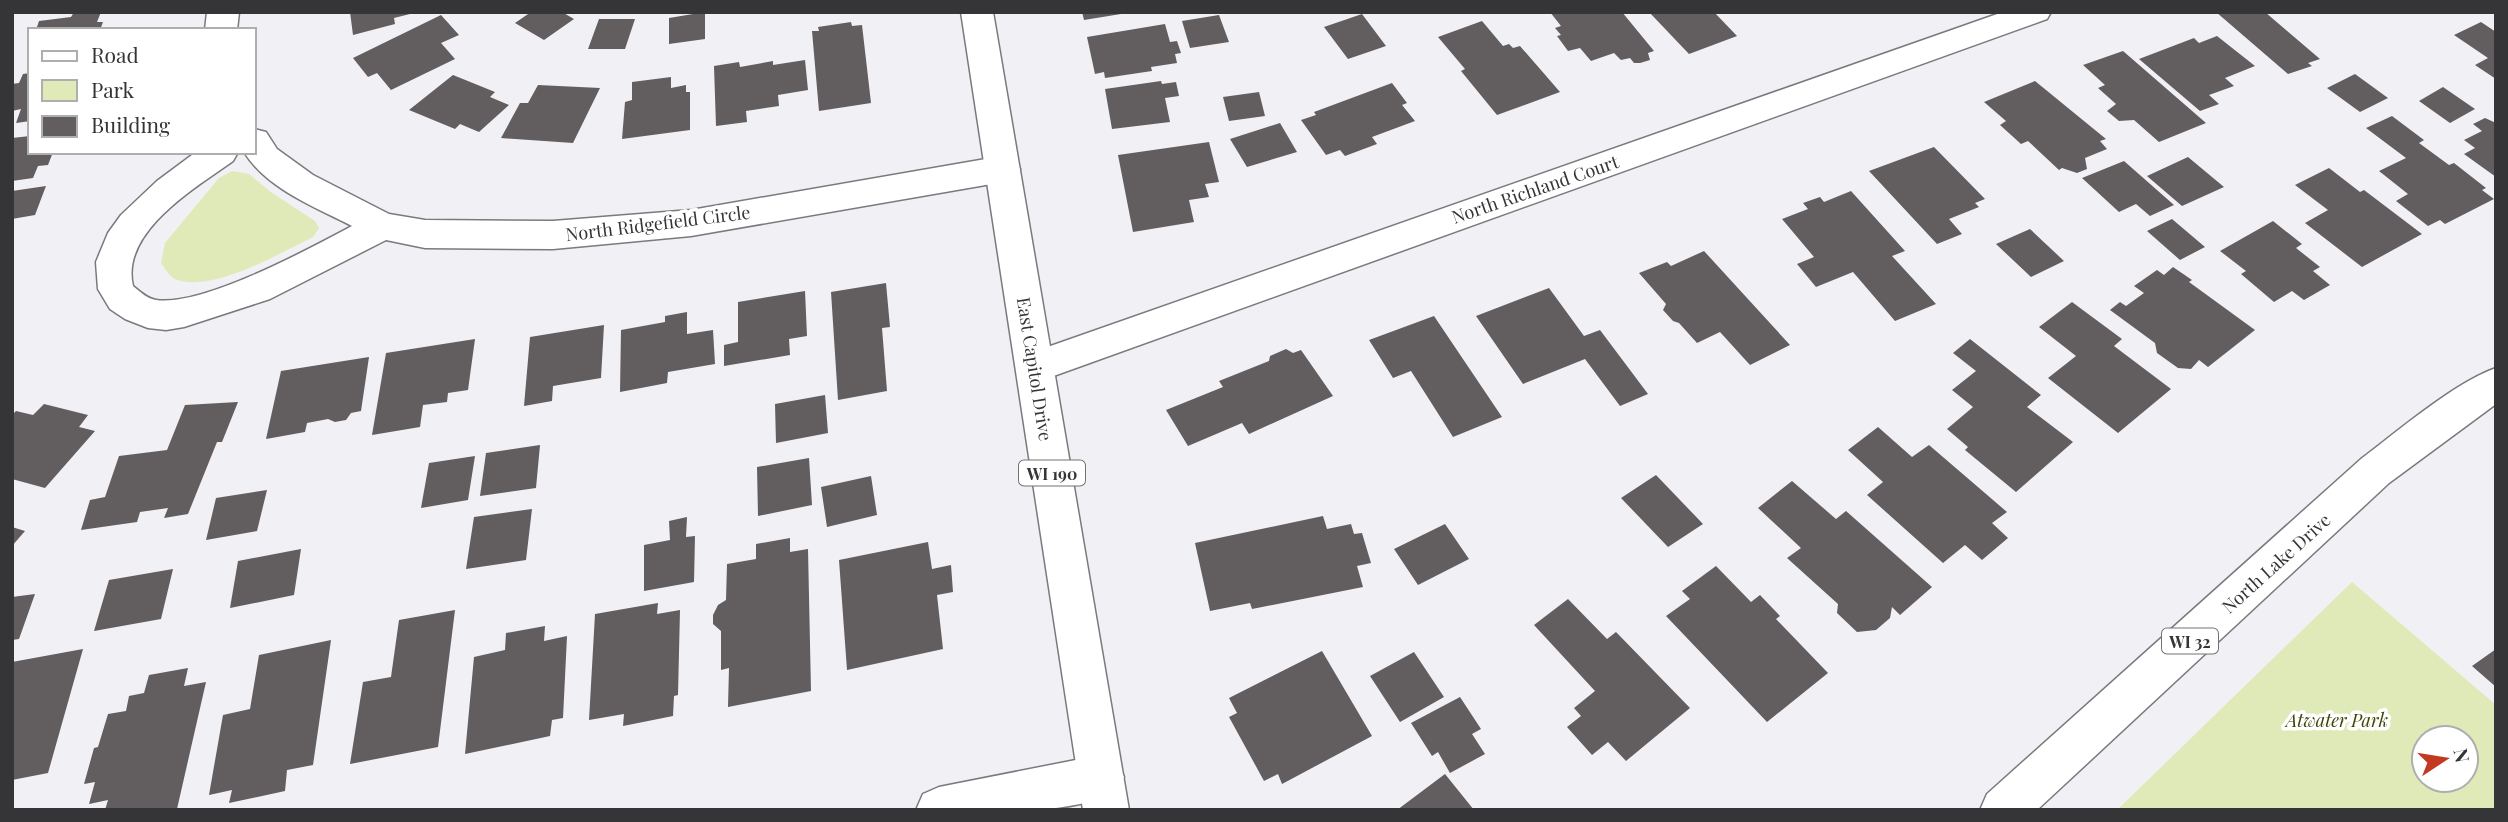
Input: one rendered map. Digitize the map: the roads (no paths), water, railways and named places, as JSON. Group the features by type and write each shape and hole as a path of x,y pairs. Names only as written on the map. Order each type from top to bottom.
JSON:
{"street":[{"name":"East Capitol Drive","path":"977,12 1103,793"},
{"name":"North Richland Court","path":"1035,367 2036,12"},
{"name":"North Ridgefield Circle","path":"256,144 265,158 301,184 382,226 425,234 553,234 691,223 1003,169"},
{"path":"218,154 162,195 128,233 114,257 113,275 118,295 139,312 165,315 221,301 316,262 382,226"},
{"name":"North Lake Drive","path":"2003,810 2375,471 2438,423 2496,384"},
{"path":"939,810 1103,793"}],"park label":[{"name":"Atwater Park","path":"2337,720"}]}
